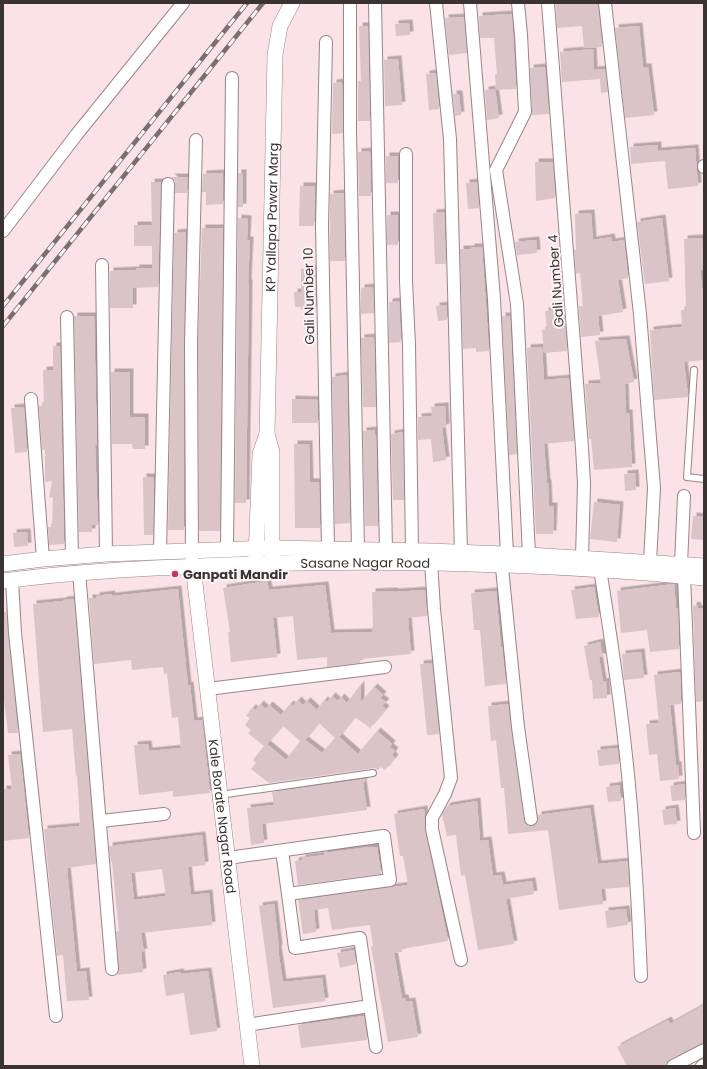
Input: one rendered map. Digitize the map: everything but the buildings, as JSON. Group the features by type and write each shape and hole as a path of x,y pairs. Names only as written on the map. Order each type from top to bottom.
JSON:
{"street":[{"path":"3,230 77,134 183,3"},
{"name":"KP Yallapa Pawar Marg","path":"272,564 272,452 267,434 275,55 280,26 292,3"},
{"path":"350,3 350,146 358,550"},
{"path":"375,3 386,550"},
{"path":"436,3 450,139 461,552"},
{"path":"470,3 494,299 503,558 517,720 531,819"},
{"path":"518,3 525,112 496,170 517,304 529,555"},
{"name":"Gali Number 4","path":"548,3 582,448 584,484 582,558"},
{"path":"605,3 641,330 654,488 650,562"},
{"name":"Gali Number 10","path":"326,42 322,226 328,548"},
{"path":"227,549 232,78"},
{"path":"193,566 191,343 196,140"},
{"path":"406,154 406,281 409,345 412,551"},
{"path":"160,552 168,184"},
{"path":"102,265 106,554"},
{"path":"68,317 72,557"},
{"path":"31,399 43,559"},
{"name":"KP Yallapa Pawar Marg","path":"256,564 260,454 267,434"},
{"path":"684,496 682,570 694,833"},
{"name":"Sasane Nagar Road","path":"3,564 106,554 256,548 328,548 461,552 600,570 682,570 704,566"},
{"name":"Sasane Nagar Road","path":"7,580 79,572 193,566 340,562 431,562 529,555 650,562 682,570 704,578"},
{"path":"431,562 434,609 451,778 445,794 432,818 432,829 461,960"},
{"name":"Kale Borate Nagar Road","path":"193,566 252,1066"},
{"path":"600,570 613,648 626,758 633,834 641,976"},
{"path":"79,572 101,821 103,868 112,969"},
{"path":"7,580 56,1016"},
{"path":"208,688 385,667"},
{"path":"101,821 164,814"},
{"path":"228,858 384,836 390,880 288,894"},
{"path":"282,851 295,948 360,938 376,1046"},
{"path":"248,1025 370,1006"},
{"path":"673,1066 704,1050"}],"lane":[{"path":"694,370 687,477 704,479"},
{"path":"220,795 373,772"}],"railway":[{"path":"3,306 247,3"},
{"path":"3,326 263,3"}],"place":[{"name":"Ganpati Mandir","path":"175,574"}]}
